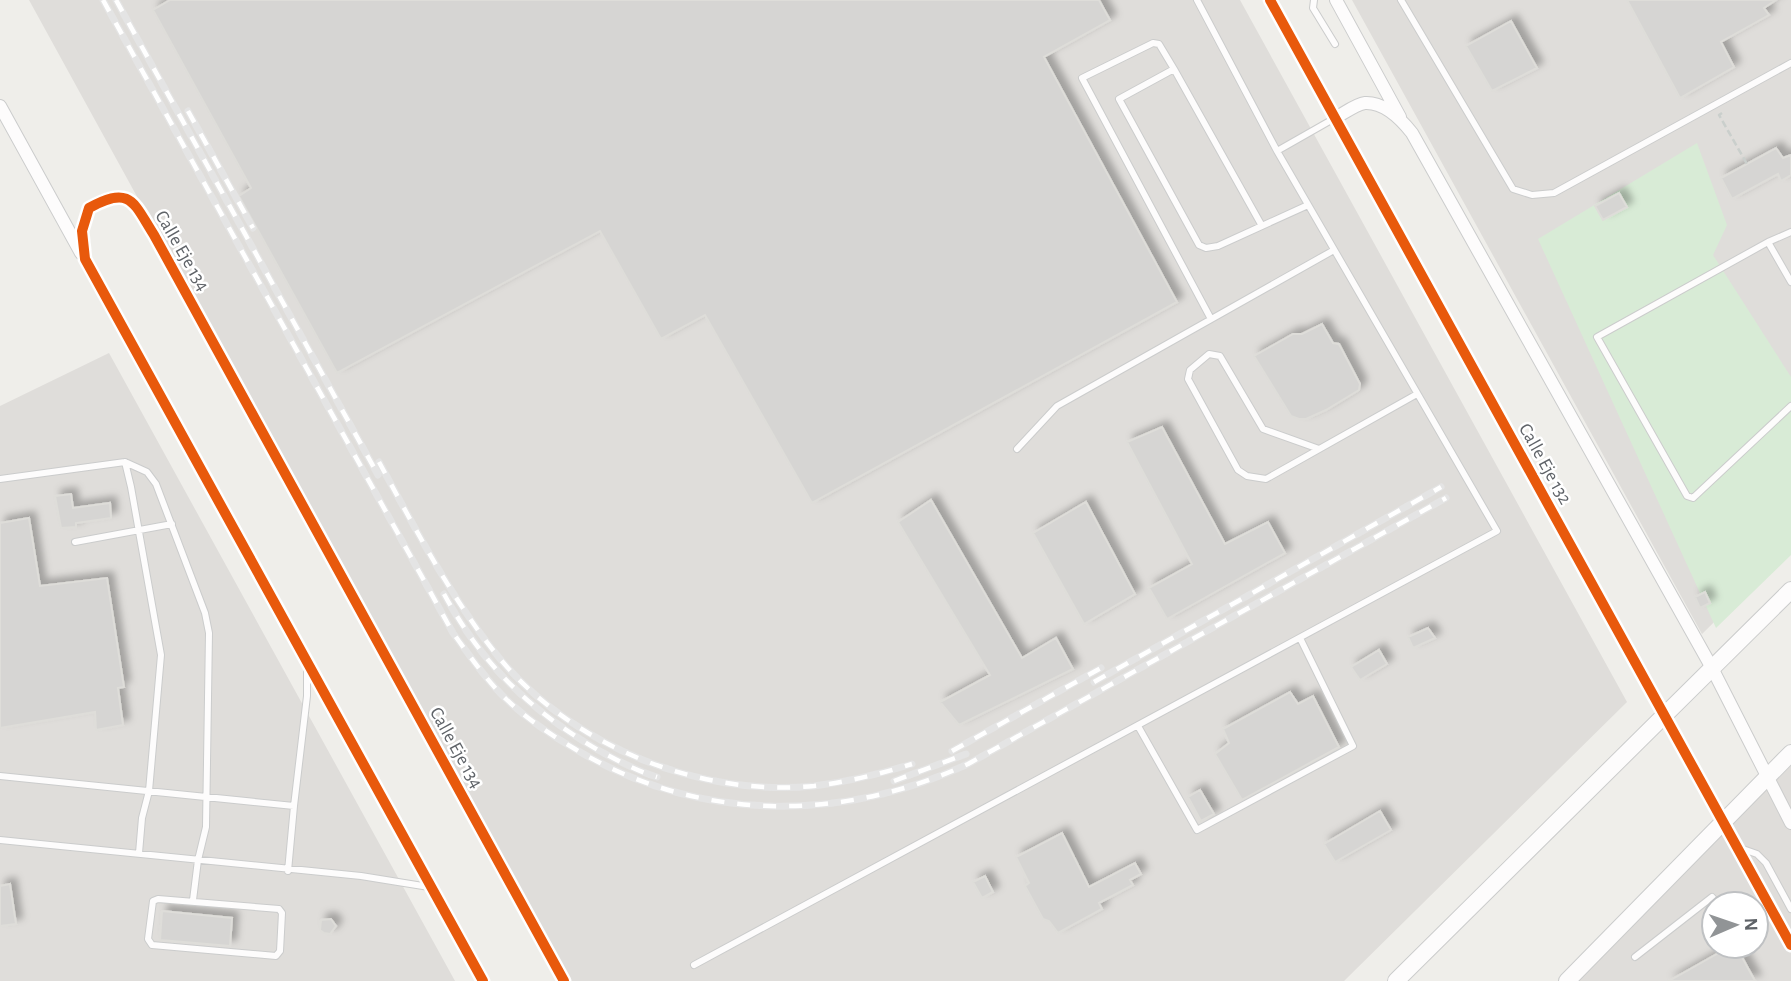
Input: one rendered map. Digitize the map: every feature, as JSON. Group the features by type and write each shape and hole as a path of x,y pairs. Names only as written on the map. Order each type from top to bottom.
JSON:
{"street":[{"name":"Calle Eje 132","path":"1270,0 1760,890"},
{"path":"1336,0 1712,668 1791,823"},
{"path":"1335,118 1364,103 1382,106 1401,118"},
{"name":"Calle Eje 134","path":"0,106 483,981"},
{"name":"Calle Eje 134","path":"85,259 82,231 89,208 106,199 122,197 132,201 155,234 564,981"},
{"path":"1396,981 1791,590"},
{"path":"1567,981 1791,753"},
{"name":"Calle Eje 132","path":"1770,908 1791,945"}],"lane":[{"path":"694,964 1497,531 1277,151 1197,0"},
{"path":"1314,0 1313,8 1335,44"},
{"path":"1401,0 1513,189 1532,195 1554,193 1791,62"},
{"path":"1211,319 1082,78 1153,43 1159,44 1262,226"},
{"path":"1174,68 1119,99 1199,245 1206,248 1218,246 1308,205"},
{"path":"1277,151 1335,118"},
{"path":"1791,232 1768,242 1597,337 1690,498 1791,406"},
{"path":"1768,242 1791,282"},
{"path":"1017,449 1057,406 1334,250"},
{"path":"1319,449 1263,429 1220,356 1209,354 1189,370 1188,379 1238,470 1247,476 1266,479 1417,394"},
{"path":"125,462 160,655 149,791 142,818 139,853"},
{"path":"0,479 125,462 148,472 156,484 205,613 209,633 206,827 198,860 194,900"},
{"path":"75,542 172,524"},
{"path":"1138,726 1198,830 1353,746 1300,638"},
{"path":"288,871 307,696 307,664"},
{"path":"0,776 294,806"},
{"path":"0,840 288,871 361,876 430,887"},
{"path":"1738,848 1757,854 1766,863 1791,909"},
{"path":"194,900 279,909 282,913 281,951 278,955 149,943 153,901 194,900"},
{"path":"1636,957 1700,906"}],"path":[{"path":"1731,108 1719,115 1747,164"}],"shaded area":[{"path":"29,0 1240,0 1627,702 1344,981 568,981"},
{"path":"1352,0 1791,0 1791,546 1702,634"},
{"path":"109,353 455,981 0,981 0,406"},
{"path":"1791,761 1791,981 1568,981"}],"green space":[{"path":"1697,143 1727,225 1713,255 1791,377 1791,555 1716,628 1538,239"}],"building":[{"path":"170,0 1099,0 1110,20 1044,57 1177,302 812,503 705,315 661,339 600,231 337,373 239,196 251,188 153,10"},
{"path":"1627,0 1776,0 1764,8 1769,15 1721,42 1734,67 1680,98"},
{"path":"1511,21 1537,68 1492,91 1466,46"},
{"path":"1776,148 1783,158 1791,155 1791,175 1781,181 1778,174 1732,199 1721,178"},
{"path":"1619,193 1627,207 1603,220 1595,206"},
{"path":"1322,324 1333,343 1339,344 1360,384 1359,390 1326,410 1306,419 1299,419 1291,416 1254,356 1293,334 1302,334"},
{"path":"1162,427 1225,544 1268,522 1285,553 1167,619 1149,588 1192,564 1127,442"},
{"path":"71,494 73,508 110,503 111,518 61,528 55,496"},
{"path":"931,500 1022,658 1056,638 1073,669 959,725 940,702 990,675 898,522"},
{"path":"1086,502 1135,594 1084,624 1033,533"},
{"path":"29,518 40,586 107,578 124,687 118,688 123,725 96,730 95,712 0,728 0,523"},
{"path":"1705,592 1710,603 1700,608 1695,597"},
{"path":"1428,628 1435,638 1413,648 1408,637"},
{"path":"1379,650 1387,664 1360,680 1351,667"},
{"path":"1290,692 1298,704 1313,696 1339,747 1242,800 1215,754 1229,743 1223,729"},
{"path":"1200,790 1214,814 1201,821 1188,797"},
{"path":"1380,811 1391,830 1335,862 1324,844"},
{"path":"1062,833 1089,887 1135,863 1141,874 1130,880 1133,885 1099,903 1102,909 1058,933 1049,921 1043,919 1025,886 1029,883 1016,857"},
{"path":"985,876 993,892 982,898 973,882"},
{"path":"10,884 16,924 0,926 0,886"},
{"path":"162,911 232,918 230,946 160,940"},
{"path":"331,919 336,926 330,934 324,933 320,930 321,920"},
{"path":"1706,960 1744,960 1755,981 1669,981"}],"railway":[{"path":"103,0 453,633 478,668 522,713 566,744 622,773 670,790 719,801 769,806 820,804 870,797 919,783 968,764 1446,498"},
{"path":"116,0 378,475"},
{"path":"188,111 253,228"},
{"path":"379,462 451,589 483,638 531,691 565,718 602,741 642,760 685,774 728,783 771,787 814,786 839,782 912,764"},
{"path":"1094,682 1441,487"},
{"path":"444,594 491,664 529,702 598,750 657,777"},
{"path":"952,751 1101,668"},
{"path":"894,781 966,754"}],"cycle path":[{"path":"1270,0 1791,945"},
{"path":"483,981 85,259 82,231 89,208 103,201 114,198 129,200 154,235 564,981"}]}
